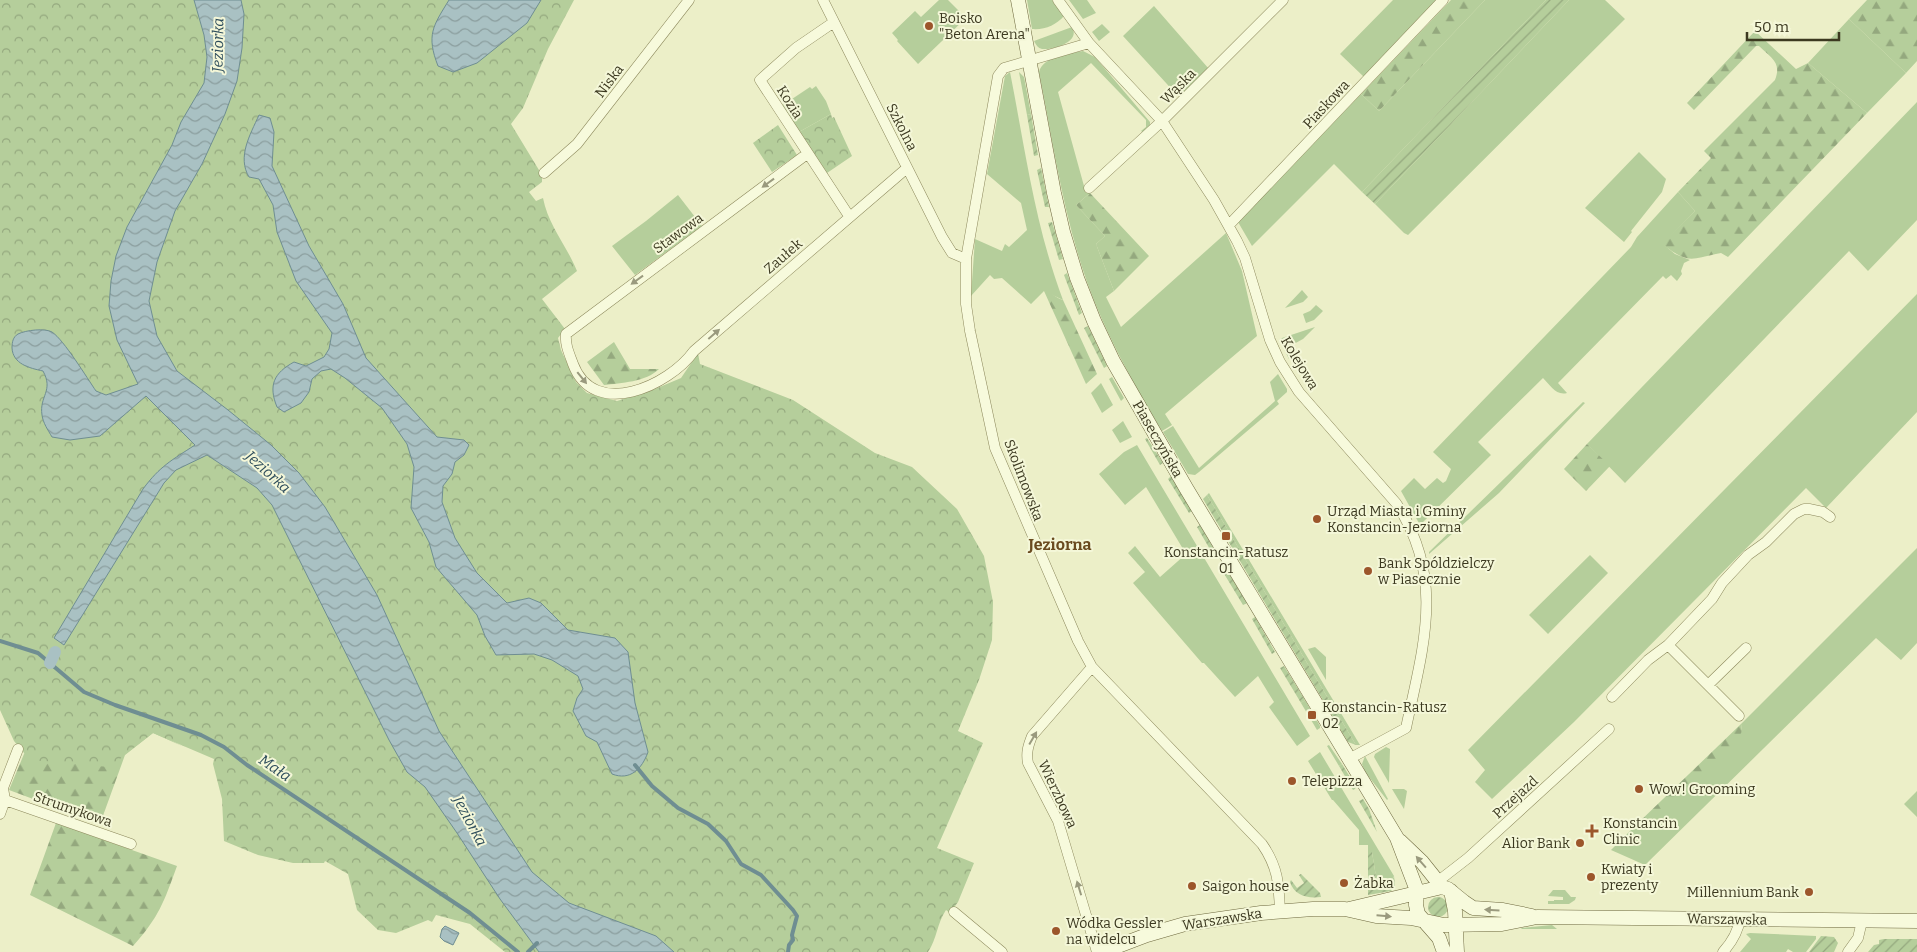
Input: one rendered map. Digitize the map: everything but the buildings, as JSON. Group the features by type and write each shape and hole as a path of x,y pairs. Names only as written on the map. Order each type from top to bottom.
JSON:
{"main road":[{"name":"Piaseczyńska","path":"1018,0 1063,232 1077,278 1094,321 1113,361 1186,488 1397,838 1417,894 1417,911 1424,922"},
{"name":"Piaseczyńska","path":"1397,838 1444,887"},
{"name":"Warszawska","path":"1102,952 1139,937 1185,924 1244,915 1345,909 1444,887 1466,904 1476,909 1503,910 1538,917 1917,921"},
{"path":"1444,887 1455,911 1457,952"},
{"name":"Warszawska","path":"1345,909 1376,916 1411,918 1439,924 1502,924 1538,917"},
{"path":"1424,922 1438,938 1444,952"}],"street":[{"name":"Niska","path":"544,173 577,144 689,0"},
{"name":"Szkolna","path":"822,0 950,251 966,259"},
{"name":"Kolejowa","path":"1058,0 1089,43 1162,121 1229,225 1245,258 1270,340 1280,362 1299,392 1396,503 1414,534 1423,563 1427,603 1425,637 1406,728 1348,759"},
{"name":"Wąska","path":"1089,188 1162,121 1283,0"},
{"name":"Piaskowa","path":"1229,225 1444,0"},
{"name":"Kozia","path":"834,22 796,48 760,80 849,216"},
{"name":"Skolimowska","path":"1089,43 1004,68 998,76 966,259 965,294 970,331 995,448 1068,620 1092,666 1262,844 1273,862 1278,876 1280,912"},
{"name":"Stawowa","path":"566,334 807,154"},
{"name":"Zaułek","path":"566,334 565,343 574,367 587,384 597,392 617,395 638,390 661,380 679,368 694,351 849,216 908,168"},
{"path":"1612,697 1648,660 1668,645 1712,599 1722,582 1748,554 1766,542 1794,514 1804,509 1815,509 1830,517"},
{"path":"1668,645 1739,716"},
{"path":"1708,685 1746,648"},
{"name":"Wierzbowa","path":"1092,666 1032,736 1026,756 1058,821 1097,952"},
{"name":"Przejazd","path":"1444,887 1468,858 1609,729"},
{"path":"0,814 6,800 3,788 18,749"},
{"name":"Strumykowa","path":"6,800 131,844"},
{"path":"954,912 1002,952"},
{"path":"1723,952 1733,940 1740,918"},
{"path":"1848,952 1858,938 1862,921"}],"green space":[{"path":"0,0 574,0 548,49 523,108 511,124 542,175 542,182 529,192 536,201 543,198 553,226 577,271 542,299 565,329 558,338 561,350 576,382 587,393 617,401 655,389 681,378 698,353 700,364 793,400 875,453 912,467 957,509 984,556 993,602 992,640 979,680 958,731 983,743 937,848 974,863 958,902 950,913 946,910 928,952 505,952 470,924 436,915 432,922 428,920 396,933 378,930 357,910 348,874 325,861 324,863 293,863 258,855 224,841 222,799 213,764 214,759 153,733 109,767 30,760 14,741 0,710"},
{"name":"Boisko \"Beton Arena\"","path":"939,0 948,0 966,18 918,64 892,33 915,11 921,17"},
{"path":"1027,0 1052,0 1064,16 1050,26 1032,29"},
{"path":"1069,0 1087,0 1096,13 1083,19"},
{"path":"1393,0 1438,0 1364,77 1340,54"},
{"path":"1451,0 1485,0 1379,111 1361,94"},
{"path":"1485,0 1546,0 1362,192 1334,164 1252,246 1238,222 1361,94 1379,111"},
{"path":"1546,0 1569,0 1375,204 1362,192"},
{"path":"1569,0 1605,0 1625,19 1408,235 1404,233 1375,204"},
{"path":"1867,0 1917,0 1917,61 1906,73 1849,19"},
{"path":"1154,6 1209,69 1181,95 1177,95 1123,36"},
{"path":"1849,19 1906,73 1867,113 1808,63"},
{"path":"1102,24 1110,32 1099,41 1092,32"},
{"path":"1072,27 1073,37 1059,46 1042,49 1034,41"},
{"path":"1755,31 1796,69 1808,63 1867,113 1728,257 1721,253 1690,259 1685,258 1662,244 1695,211 1678,192 1711,158 1704,151 1775,80 1777,74 1776,64 1759,46 1756,46 1694,110 1687,103"},
{"path":"1083,51 1095,57 1150,122 1150,126 1144,133 1141,131 1146,127 1146,120 1091,63 1058,92 1084,186 1090,193 1076,205 1105,236 1096,244 1114,291 1106,297 1121,327 1226,233 1242,271 1257,336 1165,414 1172,425 1162,431 1121,358 1094,302 1071,230 1059,178 1039,72 1041,67 1051,59"},
{"path":"1010,72 1038,215 1053,272 1063,300 1044,291 1031,304 1002,278 994,279 990,275 971,296 975,239 1002,251 1005,244 1009,247 1027,230 1021,203 987,174 1005,76"},
{"path":"1019,72 1024,77 1031,114 1027,115"},
{"path":"816,86 826,101 831,114 799,132 783,105 810,87 812,89"},
{"path":"1917,102 1917,220 1868,271 1849,251 1625,483 1587,444"},
{"path":"831,114 852,156 827,173 799,132"},
{"path":"1031,114 1038,155 1034,156 1027,115"},
{"path":"778,125 797,155 772,172 753,143"},
{"path":"1639,152 1666,179 1662,192 1624,242 1585,208"},
{"path":"1041,168 1049,207 1045,207 1037,170"},
{"path":"1678,192 1695,211 1663,244 1675,254 1690,260 1684,263 1681,271 1682,274 1677,281 1671,275 1666,279 1663,276 1558,383 1567,393 1563,394 1556,391 1543,378 1478,442 1491,455 1420,525 1401,491 1414,478 1425,489 1437,478 1443,483 1446,481 1451,469 1433,452 1631,247 1637,237"},
{"path":"1090,193 1149,256 1114,291 1096,244 1105,236 1076,205"},
{"path":"678,195 702,226 635,275 612,246"},
{"path":"1052,222 1063,259 1059,260 1048,223"},
{"path":"1067,273 1082,313 1079,315 1064,275"},
{"path":"1302,290 1308,297 1303,302 1285,308"},
{"path":"1044,291 1063,300 1097,374 1086,384"},
{"path":"1917,294 1917,412 1826,508 1806,488 1574,722 1492,799 1475,782 1485,770 1468,750"},
{"path":"1316,305 1323,311 1314,320 1306,323 1303,314 1310,311"},
{"path":"1088,326 1107,366 1104,368 1084,328"},
{"path":"1315,327 1303,339 1290,346 1295,356 1289,359 1279,340"},
{"path":"614,342 630,369 659,369 647,377 604,385 587,362"},
{"path":"1278,374 1287,389 1287,392 1277,401 1279,404 1199,472 1195,475 1188,474 1163,432 1173,426 1199,468 1275,401 1270,382"},
{"path":"1112,377 1124,398 1121,401 1109,379"},
{"path":"1101,383 1113,405 1102,413 1091,393"},
{"path":"1583,402 1585,403 1499,493 1429,554 1429,552"},
{"path":"1123,421 1132,437 1120,443 1112,430"},
{"path":"1147,438 1163,463 1160,465 1145,439"},
{"path":"1587,444 1610,466 1586,491 1564,469"},
{"path":"1137,445 1310,736 1297,746 1269,707 1274,702 1258,676 1235,697 1202,663 1133,583 1145,572 1128,553 1135,546 1160,577 1186,554 1146,487 1125,505 1099,474 1124,452"},
{"path":"1171,476 1192,511 1189,513 1168,479"},
{"path":"1209,493 1360,745 1356,745 1207,495"},
{"path":"1207,495 1356,745 1348,742 1203,499"},
{"path":"1200,525 1218,556 1215,558 1197,527"},
{"path":"1917,548 1917,643 1901,660 1876,638 1645,865 1611,850 1636,825 1647,823 1742,731 1741,724"},
{"path":"1590,555 1608,573 1548,634 1529,615"},
{"path":"1227,570 1247,603 1243,605 1223,572"},
{"path":"1255,617 1275,652 1272,654 1252,619"},
{"path":"1315,647 1326,657 1326,680 1308,649"},
{"path":"1284,666 1305,700 1301,703 1280,668"},
{"path":"65,686 182,746 153,733 125,755 100,824 9,790 24,754"},
{"path":"1305,700 1320,726 1317,730 1301,703"},
{"path":"1741,724 1742,731 1737,741 1703,777 1663,812 1636,825"},
{"path":"1329,745 1342,764 1339,766 1327,746"},
{"path":"1386,747 1390,749 1389,783 1374,757 1375,754"},
{"path":"1320,752 1394,876 1387,884 1377,883 1372,852 1368,852 1368,845 1359,845 1359,830 1332,800 1308,761"},
{"path":"1365,756 1387,800 1365,772 1362,764"},
{"path":"1342,764 1356,787 1353,790 1339,766"},
{"path":"1392,789 1404,789 1407,791 1404,809"},
{"path":"1917,791 1917,817 1904,804"},
{"path":"1363,799 1369,809 1377,832 1359,801"},
{"path":"56,823 177,866 160,909 133,946 30,895"},
{"path":"1368,852 1372,852 1377,883 1385,885 1392,881 1394,876 1395,886 1391,891 1368,895"},
{"path":"1301,874 1320,893 1321,897 1306,897 1295,890 1290,882 1291,880 1297,888 1304,883 1299,875"},
{"path":"1553,890 1565,890 1571,897 1576,897 1575,900 1569,904 1548,904 1548,901 1563,900 1563,897 1548,896"},
{"path":"1438,897 1445,900 1448,907 1445,914 1438,917 1431,914 1428,907 1431,900"},
{"path":"1552,925 1557,929 1521,928"},
{"path":"1746,934 1816,936 1816,939 1806,952 1793,952 1788,949 1786,952 1740,952 1751,939"},
{"path":"1821,936 1834,937 1838,943 1834,952 1809,952"},
{"path":"1917,939 1917,952 1868,952 1874,945 1879,944 1879,940"}],"water":[{"name":"Jeziorka","path":"194,0 241,0 244,14 242,48 237,81 225,114 202,164 175,211 157,262 149,301 157,336 177,371 271,445 299,473 325,507 377,595 439,731 532,872 569,903 656,936 674,952 539,952 500,899 425,787 407,772 389,740 272,505 257,488 207,455 176,470 164,483 64,645 54,638 143,489 161,469 195,445 146,396 100,436 70,440 52,437 42,415 42,403 47,389 46,378 43,371 27,367 15,358 12,348 13,342 16,335 21,333 35,330 52,332 63,343 96,391 106,395 138,384 117,340 109,306 111,281 116,256 127,227 172,145 181,122 204,83 207,57 204,35"},
{"path":"449,0 541,0 527,23 477,63 453,72 438,66 432,46 435,24"},
{"path":"259,115 270,118 274,132 272,166 309,246 343,304 366,358 437,437 464,440 469,445 464,455 455,462 452,474 443,486 442,502 455,538 477,573 507,603 529,598 541,603 568,630 615,638 628,652 635,703 648,752 639,768 630,775 618,776 612,774 597,742 586,736 573,711 577,698 583,689 578,676 552,660 534,654 496,655 485,636 477,615 436,567 429,542 411,508 414,467 407,444 382,408 331,369 321,371 312,379 309,392 301,403 284,412 277,407 273,386 277,375 294,362 306,366 324,357 329,349 332,333 296,281 277,232 273,205 259,179 249,177 246,169 244,162 246,146"},
{"path":"445,926 459,933 453,945 440,937"}],"waterway":[{"name":"Mała","path":"0,641 38,653 84,692 115,705 201,735 224,747 247,765 470,913 518,952"},
{"path":"50,663 55,652"},
{"path":"635,765 652,786 678,808 708,824 726,841 741,864 761,875 793,910 797,916 792,935 793,940 789,945 788,952"},
{"name":"Mała","path":"528,952 537,943"}],"place":[{"name":"Boisko \"Beton Arena\"","path":"929,26"},
{"name":"Urząd Miasta i Gminy Konstancin-Jeziorna","path":"1317,519"},
{"name":"Konstancin-Ratusz 01","path":"1226,536"},
{"name":"Bank Spóldzielczy w Piasecznie","path":"1368,571"},
{"name":"Konstancin-Ratusz 02","path":"1312,715"},
{"name":"Telepizza","path":"1292,781"},
{"name":"Wow! Grooming","path":"1639,789"},
{"name":"Konstancin Clinic","path":"1592,831"},
{"name":"Alior Bank","path":"1580,843"},
{"name":"Kwiaty i prezenty","path":"1591,877"},
{"name":"Żabka","path":"1344,883"},
{"name":"Saigon house","path":"1192,886"},
{"name":"Millennium Bank","path":"1809,892"},
{"name":"Wódka Gessler na widelcu","path":"1056,931"}],"district":[{"name":"Jeziorna","path":"1060,544"}]}
